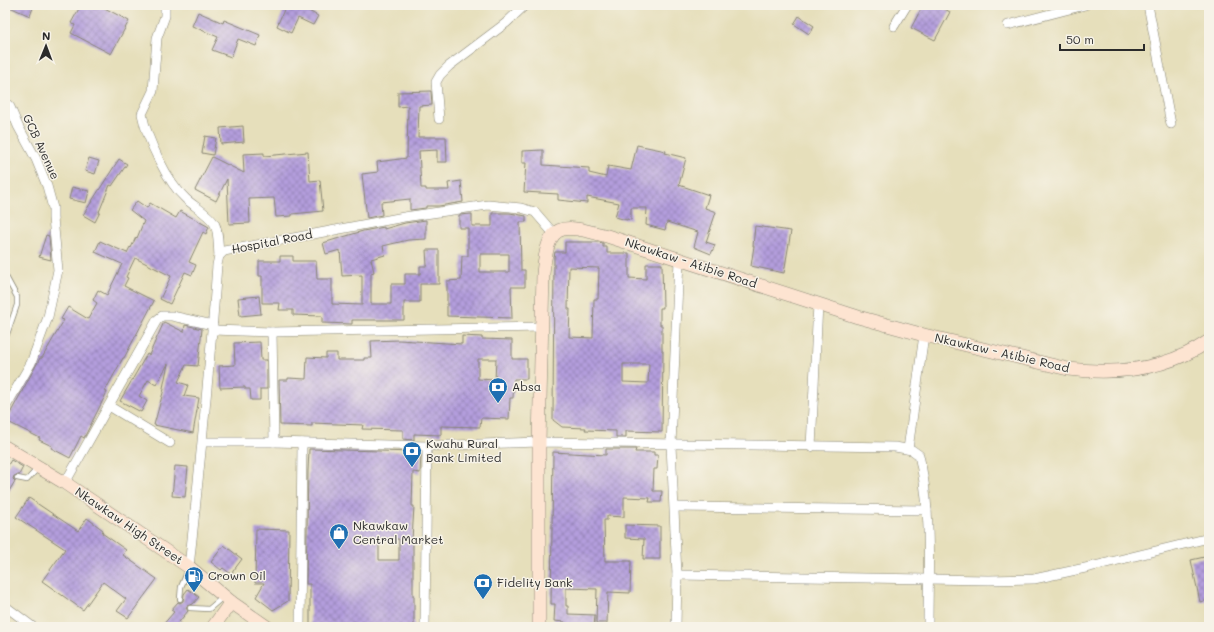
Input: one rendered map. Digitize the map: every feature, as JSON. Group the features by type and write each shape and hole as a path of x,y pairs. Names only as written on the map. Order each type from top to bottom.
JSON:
{"main road":[{"name":"Nkawkaw - Atibie Road","path":"554,234 562,229 572,228 607,236 858,317 924,335 1046,364 1087,371 1120,371 1158,365 1189,353 1209,341"},
{"path":"539,627 539,442 544,261 546,248 554,234"},
{"name":"Nkawkaw High Street","path":"6,450 39,467 65,483 189,567 228,599 267,627"},
{"path":"213,627 228,599"}],"street":[{"path":"165,5 165,16 157,38 153,92 142,114 158,159 176,187 185,198 209,217 215,224 217,231 218,256"},
{"path":"439,119 436,82 440,74 506,22 525,5"},
{"path":"894,26 907,5"},
{"path":"1008,25 1085,5"},
{"path":"1148,5 1171,124"},
{"name":"GCB Avenue","path":"5,102 10,107 18,126 36,159 47,186 53,208 58,270 48,317 37,349 31,363 5,408"},
{"name":"Hospital Road","path":"189,567 203,442 218,256 224,251 404,217 488,205 521,208 535,212 554,234"},
{"path":"676,627 677,575 672,445 679,260"},
{"path":"811,446 818,304"},
{"path":"65,483 157,320 162,316 172,316 213,328 272,332 542,327"},
{"path":"272,332 274,442"},
{"path":"908,449 924,335"},
{"path":"109,406 170,443"},
{"path":"203,442 274,442 427,446 539,442 895,447 912,450 919,455 924,478 927,510 928,627"},
{"path":"300,627 302,443"},
{"path":"425,627 427,446"},
{"path":"675,507 927,510"},
{"path":"677,575 988,580 1034,579 1209,538"},
{"path":"5,606 20,623 33,627"}],"lane":[{"path":"5,274 17,297 17,305 7,334 5,335"},
{"path":"17,478 27,480 39,467"},
{"path":"180,599 181,587 189,567"},
{"path":"190,608 209,609 228,599"}],"building":[{"path":"5,5 34,5 30,16"},
{"path":"81,5 99,5 129,21 111,54 71,33 75,25 71,23"},
{"path":"286,5 304,5 303,8 318,16 313,25 298,18 291,33 277,26"},
{"path":"923,5 938,5 950,12 935,40 911,28"},
{"path":"198,12 223,23 224,20 260,35 256,46 238,39 231,57 212,50 218,37 192,26"},
{"path":"799,16 814,26 809,34 794,24"},
{"path":"431,91 432,105 419,106 418,137 446,137 447,162 437,162 437,150 419,151 421,188 426,188 426,190 449,190 448,183 461,181 463,202 439,206 426,206 426,208 410,210 410,199 381,202 382,215 367,218 362,174 378,172 377,162 407,158 408,106 398,107 398,92"},
{"path":"243,126 244,142 221,144 220,128"},
{"path":"205,136 216,138 213,155 202,153"},
{"path":"637,145 666,151 665,153 686,158 679,185 709,195 705,208 716,212 706,242 715,245 711,254 694,247 698,232 667,222 665,230 646,225 647,208 631,208 631,220 627,220 615,217 619,203 587,197 587,203 558,200 558,194 524,192 526,163 522,163 522,151 543,150 543,165 589,168 589,173 606,177 608,166 631,170"},
{"path":"308,152 310,181 320,180 323,211 276,217 274,198 249,199 250,223 229,224 227,179 216,201 195,190 212,157 244,173 243,154 264,153 264,156"},
{"path":"89,158 99,161 95,174 85,171"},
{"path":"119,159 127,164 112,186 110,185 95,222 83,215"},
{"path":"72,187 89,191 86,203 69,199"},
{"path":"137,201 147,208 150,203 176,218 180,211 209,227 206,234 203,232 189,262 196,265 192,275 185,272 170,304 160,299 171,276 135,258 126,277 128,278 124,286 154,301 105,391 107,392 84,438 81,436 70,458 51,448 52,446 39,440 40,438 6,421 40,358 42,358 64,320 61,319 68,307 88,319 97,303 93,300 98,290 107,295 122,264 95,252 100,241 127,253 136,237 137,238 144,221 130,210"},
{"path":"492,213 510,213 526,216 526,222 520,222 521,270 525,270 525,287 511,287 512,318 447,316 447,281 461,280 462,256 468,256 468,228 459,228 459,215 472,214 472,226 492,226","holes":["480,254 509,254 509,272 480,272"]},
{"path":"426,220 426,239 408,240 383,246 385,255 371,259 374,272 371,273 371,304 391,304 391,284 405,284 405,274 420,274 420,266 427,266 426,250 439,250 439,284 420,284 420,302 404,302 404,320 352,320 352,324 322,323 322,316 293,315 293,310 279,310 280,303 262,303 262,276 259,276 259,261 280,261 280,256 293,256 293,261 316,261 317,279 332,279 332,304 362,305 362,275 342,276 340,250 326,254 323,243 363,231 384,227 384,229 405,223"},
{"path":"755,226 791,231 784,273 751,266"},
{"path":"46,235 49,236 51,260 39,257"},
{"path":"565,242 598,242 603,243 603,247 607,247 607,253 629,253 629,278 646,279 646,264 662,264 663,308 660,308 660,325 662,325 663,351 662,432 626,431 626,437 616,437 616,431 585,430 586,428 562,427 553,420 554,257 555,252 565,252","holes":["569,267 599,268 598,299 594,299 593,338 569,337","623,364 649,364 648,383 623,382"]},
{"path":"259,296 261,314 240,316 238,298"},
{"path":"164,322 184,332 185,325 202,329 198,366 186,365 178,382 188,385 184,396 199,398 193,433 154,425 164,389 168,364 156,385 148,380 139,396 147,401 141,412 120,401 147,354 149,355"},
{"path":"462,336 482,337 482,339 512,340 512,359 527,359 527,379 514,379 513,398 510,398 509,419 481,418 480,427 441,426 441,435 414,434 414,440 403,439 403,430 362,429 363,425 312,423 312,426 280,425 279,380 288,380 288,378 306,379 307,357 326,358 326,353 337,353 337,360 364,360 364,358 372,358 371,341 399,340 462,344","holes":["478,359 496,359 495,380 478,379"]},
{"path":"260,342 261,360 267,360 267,389 260,389 260,400 251,400 250,389 245,389 245,387 220,388 219,366 235,365 234,343"},
{"path":"309,449 414,452 421,454 420,473 413,472 412,506 414,506 412,540 414,627 310,627 310,584 306,584","holes":["379,539 399,539 399,560 379,560"]},
{"path":"606,449 636,449 635,452 654,452 654,455 658,455 657,469 654,469 653,491 662,491 661,502 649,502 650,498 624,497 624,517 607,516 607,520 604,520 605,561 631,561 630,593 608,592 607,623 596,623 597,589 566,588 566,606 568,606 568,614 595,615 594,627 565,627 565,622 554,621 555,604 551,604 553,452 606,455"},
{"path":"11,460 23,467 19,475 14,476 13,479 15,481 5,498 5,470"},
{"path":"175,466 188,467 185,497 172,496"},
{"path":"29,498 78,531 87,518 103,530 102,533 126,550 123,555 157,579 128,618 117,611 126,599 103,582 83,610 42,581 65,549 16,517"},
{"path":"625,525 660,526 660,559 643,559 644,539 625,538"},
{"path":"256,529 289,530 288,601 273,610 256,597 264,583 255,583"},
{"path":"224,545 242,559 231,574 223,568 221,570 211,562"},
{"path":"1209,556 1209,600 1200,602 1191,560"},
{"path":"188,589 199,597 193,604 187,606 186,608 188,611 179,622 185,627 161,627 174,612 171,610 178,602 180,603 183,601 184,594"}],"place":[{"name":"Absa","path":"498,404"},
{"name":"Kwahu Rural Bank Limited","path":"412,468"},
{"name":"Nkawkaw Central Market","path":"339,550"},
{"name":"Crown Oil","path":"194,593"},
{"name":"Fidelity Bank","path":"483,600"}]}
